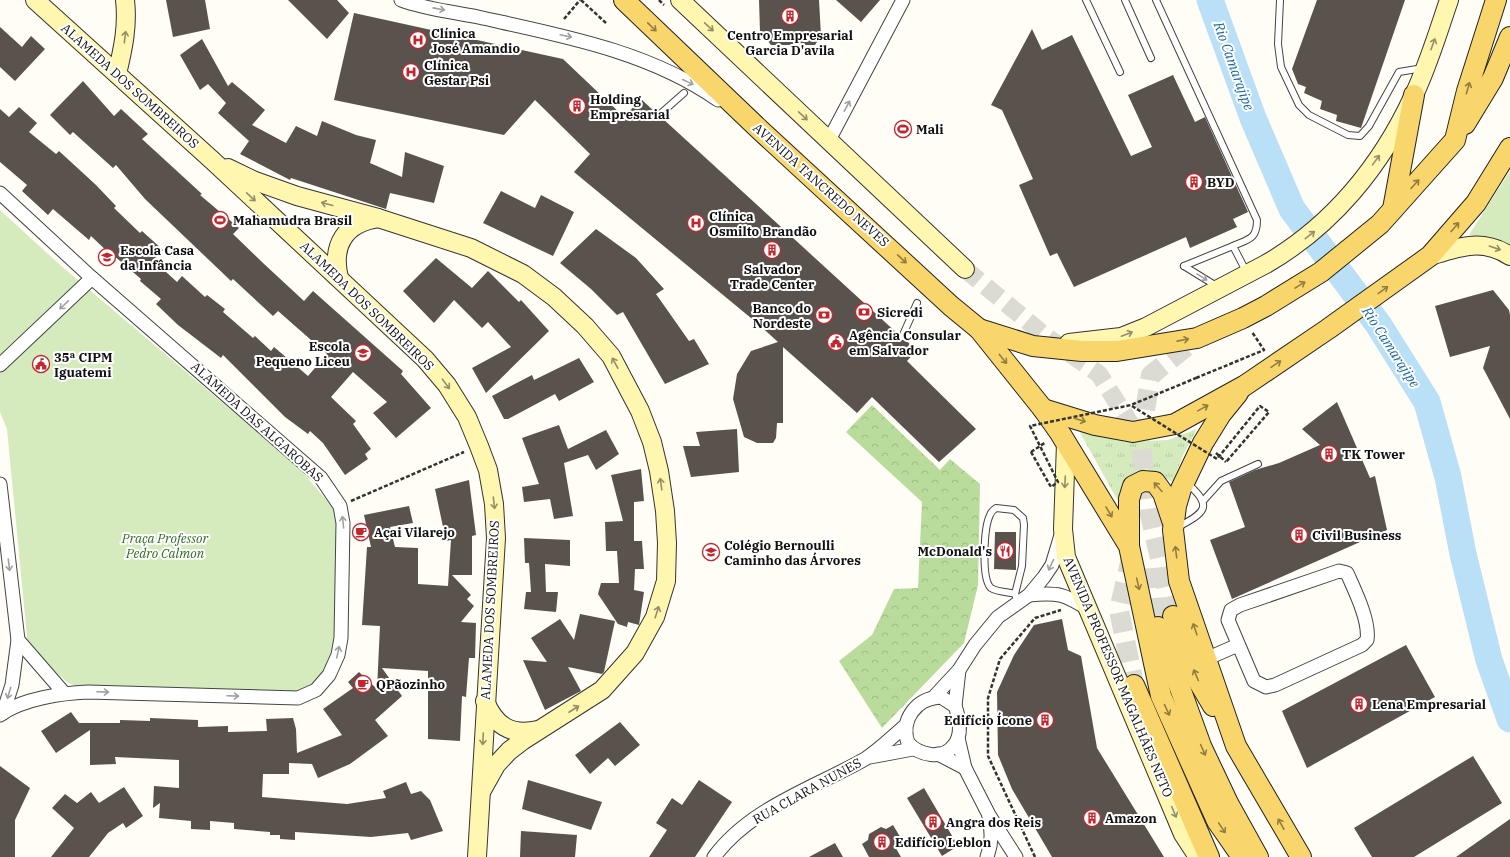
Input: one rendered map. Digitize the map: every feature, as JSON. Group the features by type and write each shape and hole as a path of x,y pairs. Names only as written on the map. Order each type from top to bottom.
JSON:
{"main road":[{"name":"AVENIDA TANCREDO NEVES","path":"624,0 760,130 951,306 979,329 1033,346 1082,351 1117,351 1197,338 1243,318 1266,306 1321,272 1380,224 1455,140 1469,84 1496,0"},
{"path":"1455,140 1493,78 1510,37"},
{"path":"1394,209 1414,95"},
{"path":"1042,409 1095,424 1133,432 1175,424 1244,386 1328,329 1424,260 1476,203 1510,148"},
{"path":"979,329 1042,409 1066,443 1129,546"},
{"path":"1173,526 1176,506 1185,481 1207,437 1221,414 1244,386"},
{"path":"1236,746 1179,581 1173,526 1163,493 1155,482 1143,481 1133,486 1129,499 1129,546 1161,696 1217,821 1242,857"},
{"path":"1258,857 1228,803 1201,746 1165,619 1197,680 1301,857"},
{"path":"1134,685 1210,857"}],"street":[{"name":"ALAMEDA DOS SOMBREIROS","path":"35,0 213,161 425,359 443,380 467,417 488,470 494,504 496,538 485,700 477,857"},
{"path":"117,74 124,47 127,17 125,0"},
{"path":"401,0 578,39 648,64 701,88 760,130"},
{"path":"680,0 965,270"},
{"path":"829,140 903,0"},
{"name":"AVENIDA TANCREDO NEVES","path":"1033,346 1120,337 1146,327 1284,254 1313,233 1353,192 1393,137 1414,95 1450,0"},
{"path":"213,161 255,181 297,196 378,218 471,248 523,274 554,296 585,326 611,356 640,411 652,442 662,491 667,543 666,581 655,617 635,653 602,690 509,751 496,765 481,791"},
{"name":"ALAMEDA DAS ALGAROBAS","path":"0,193 92,278 322,478 340,506 343,523 341,638 335,665 316,690 298,698 88,692 64,693 42,698 2,714"},
{"path":"339,278 336,264 337,250 343,237 352,227 364,220 378,218"},
{"path":"1424,260 1460,246 1485,245 1499,249 1510,256"},
{"path":"0,365 92,278"},
{"name":"AVENIDA PROFESSOR MAGALHÃES NETO","path":"1066,443 1062,529 1066,557 1183,834 1198,857"},
{"path":"0,484 18,640 12,685 2,714"},
{"path":"1029,595 1052,565 1062,529"},
{"path":"1339,571 1347,573 1367,628 1367,640 1362,645 1275,685 1266,687 1254,681 1238,645 1228,620 1231,610 1330,573 1339,571"},
{"path":"933,698 959,670 988,628 1017,598 1029,595 1052,593 1063,595 1088,609"},
{"path":"18,640 64,693"},
{"path":"1206,659 1238,645"},
{"path":"959,670 955,706 959,726 958,738 965,768 989,815 1016,857"},
{"path":"955,706 941,697 922,702 908,717 905,726 908,743 913,749 920,753 938,754 947,752 954,746 958,738"},
{"path":"485,700 490,714 506,728 512,731 527,733 541,729"},
{"name":"RUA CLARA NUNES","path":"714,857 721,847 745,825 783,802 866,758 905,726"},
{"name":"RUA CLARA NUNES","path":"866,758 913,749"},
{"path":"938,754 965,768"},
{"path":"987,857 991,844 992,830 989,815"}],"lane":[{"path":"1086,0 1120,72"},
{"path":"1126,0 1151,58"},
{"path":"1156,0 1258,220 1257,230 1251,238 1184,266 1220,289"},
{"path":"1280,0 1278,44 1281,67 1299,105 1309,115 1348,135 1360,136 1369,126 1399,72 1424,68"},
{"path":"659,115 684,93"},
{"path":"1233,246 1248,274"},
{"path":"902,337 917,303"},
{"path":"1203,501 1221,481 1258,464"},
{"path":"1173,526 1200,513 1203,507 1203,501 1200,495 1185,481"},
{"path":"996,508 1014,510 1023,518 1022,566 1017,598 994,590 990,587 986,580 986,532 991,512 996,508"}],"path":[{"path":"564,19 580,0 606,23"},
{"path":"1031,452 1051,487 1058,482 1030,426 1132,405 1264,350 1243,318"},
{"path":"1132,405 1216,459 1260,406 1269,412 1226,462"},
{"path":"340,506 479,446"},
{"path":"1035,857 988,756 988,698 1000,659 1034,618 1063,609"}],"green space":[{"path":"1510,171 1510,247 1494,240 1469,235"},
{"name":"Praça Professor Pedro Calmon","path":"0,210 59,264 298,467 337,512 336,657 324,675 304,693 91,691 68,683 28,647 7,429 0,412"},
{"path":"872,405 940,470 950,459 980,484 978,585 964,643 882,728 839,661 872,635 894,589 918,588 922,502 846,432"},
{"path":"1078,429 1125,442 1168,440 1197,429 1183,455 1173,482 1146,469 1126,481 1118,501"}],"building":[{"path":"166,0 205,0 210,29 173,37"},
{"path":"288,0 337,0 349,13 327,39"},
{"name":"Centro Empresarial Garcia D'avila","path":"759,0 819,0 821,36 815,45 771,45 760,31"},
{"path":"836,0 880,0 861,22"},
{"path":"1317,0 1405,0 1361,128 1336,121 1337,115 1320,109 1322,101 1304,93 1306,87 1298,84 1292,69"},
{"path":"354,13 563,59 624,117 641,99 655,112 656,118 662,118 898,334 899,340 905,340 917,350 907,361 976,429 939,462 872,397 857,413 783,347 783,423 777,423 776,438 773,443 757,443 744,437 733,399 737,374 751,351 778,342 574,172 590,154 535,100 504,135 334,100"},
{"path":"0,27 22,47 31,36 45,49 15,81 0,67"},
{"path":"1032,29 1042,50 1072,35 1131,156 1152,147 1128,95 1173,75 1195,122 1205,117 1248,212 1233,219 1237,227 1190,248 1186,237 1074,287 1057,253 1050,256 1019,185 1033,179 1002,110 991,105"},
{"path":"202,39 228,86 232,82 265,110 252,125 286,143 296,126 317,136 322,121 356,135 376,140 370,163 402,177 405,152 444,166 434,203 390,193 386,209 291,178 290,180 240,154 249,141 218,113 226,103 208,84 200,90 180,55"},
{"path":"83,81 114,116 121,109 148,134 142,139 202,194 200,195 239,228 233,234 263,263 304,301 313,291 403,371 401,374 431,408 396,438 373,413 387,402 353,372 331,397 356,421 353,424 371,449 365,454 368,459 345,475 323,443 310,431 308,434 285,417 223,355 221,358 178,325 156,304 161,299 140,281 141,279 112,254 111,255 91,236 89,240 53,209 48,215 22,191 27,185 0,162 0,109 9,117 19,107 37,123 29,132 56,154 59,151 96,185 116,206 114,208 140,233 142,231 163,250 153,260 177,282 182,276 205,297 207,295 225,309 223,312 253,338 255,336 271,351 274,347 308,376 327,354 278,311 273,316 233,279 231,281 145,199 116,165 113,168 73,132 70,135 50,115"},
{"path":"501,191 535,208 541,195 574,212 553,256 483,223"},
{"path":"596,229 636,258 664,289 656,294 689,341 694,339 709,364 665,384 623,312 617,315 591,289 560,263"},
{"path":"436,258 472,288 488,271 519,302 521,300 549,331 486,393 472,368 511,347 488,322 482,328 454,300 434,323 403,291"},
{"path":"1493,290 1509,310 1510,315 1510,419 1483,368 1490,346 1450,357 1435,306"},
{"path":"579,358 594,382 559,401 555,394 508,419 504,419 492,396 532,375 534,380"},
{"path":"1337,402 1370,478 1375,476 1387,530 1232,599 1210,540 1245,527 1229,482 1255,470 1279,463 1320,445 1302,429"},
{"path":"559,425 568,449 606,430 619,454 596,470 588,455 564,463 573,516 554,519 550,499 524,502 522,487 539,484 522,438"},
{"path":"737,429 739,472 691,477 683,446 700,446 696,432"},
{"path":"641,469 644,501 634,502 634,541 642,541 644,569 635,569 634,590 644,592 639,625 628,622 627,627 618,624 598,594 601,583 619,583 617,551 606,551 605,522 623,521 611,475"},
{"path":"469,480 476,535 472,536 472,575 452,575 471,595 467,599 474,606 461,622 476,623 475,658 469,658 466,697 462,696 460,741 428,739 428,671 382,668 402,696 375,720 388,736 350,764 318,778 312,764 289,763 289,774 263,774 262,797 347,804 386,798 383,791 406,782 411,794 421,791 430,800 443,831 411,840 408,833 371,837 295,832 295,840 280,839 280,835 270,835 270,832 234,829 234,823 210,821 210,830 191,829 191,821 159,818 160,803 153,808 154,786 179,788 179,760 115,757 116,764 90,765 90,730 56,753 41,731 71,712 79,723 120,723 120,720 150,721 150,718 198,720 198,727 228,726 228,732 267,731 266,719 293,718 296,729 297,753 342,735 323,709 353,688 348,682 359,672 377,689 380,626 362,625 367,547 371,547 364,515 409,506 413,523 390,527 395,547 418,548 418,584 448,586 451,540 446,541 435,489"},
{"name":"McDonald's","path":"995,532 1016,532 1016,570 994,569"},
{"path":"524,538 570,540 570,566 545,564 546,592 558,592 556,612 524,609 526,592 531,592 529,563 525,563"},
{"path":"580,614 615,621 604,672 602,674 568,667 581,691 545,710 523,660 547,662 531,638 560,619 574,640"},
{"path":"1062,619 1068,650 1081,656 1097,748 1164,857 1052,857 1012,789 998,755 997,692 1014,655 1034,625"},
{"name":"Lena Empresarial","path":"1406,645 1435,697 1307,768 1282,711"},
{"path":"620,722 640,745 615,766 608,758 590,774 575,755"},
{"path":"1473,756 1502,803 1414,857 1372,857 1354,828"},
{"path":"0,766 30,788 15,820 15,857 0,857"},
{"path":"528,780 602,802 591,830 522,809"},
{"path":"699,780 732,802 695,857 649,857 667,830 656,823 672,798 682,805"},
{"path":"124,787 143,816 126,828 123,823 108,833 89,857 51,857 74,828 52,808 65,794 77,803 91,792 99,803"},
{"name":"Angra dos Reis","path":"924,788 958,846 942,856 907,798"},
{"path":"1510,819 1510,857 1456,857"},
{"name":"Edifício Leblon","path":"893,825 902,840 894,845 901,857 869,857 862,844 868,840 869,834 881,827 886,829"},
{"path":"521,831 577,835 575,857 520,857"},
{"path":"835,843 843,857 809,857"}],"waterway":[{"name":"Rio Camarajipe","path":"1210,0 1253,118 1292,209 1378,324 1427,402 1448,477 1463,554 1489,660 1510,719"}],"tunnel":[{"path":"965,269 1044,335 1099,374 1140,439"},
{"path":"1173,616 1149,510 1140,439 1151,375 1197,338"},
{"path":"1132,554 1119,610 1134,685"},
{"path":"1152,568 1156,622"}],"place":[{"name":"Centro Empresarial Garcia D'avila","path":"790,16"},
{"name":"Clínica José Amandio","path":"418,40"},
{"name":"Clínica Gestar Psi","path":"411,72"},
{"name":"Holding Empresarial","path":"577,106"},
{"name":"Mali","path":"903,129"},
{"name":"BYD","path":"1194,182"},
{"name":"Mahamudra Brasil","path":"220,220"},
{"name":"Clínica Osmilto Brandão","path":"696,223"},
{"name":"Salvador Trade Center","path":"772,250"},
{"name":"Escola Casa da Infância","path":"107,257"},
{"name":"Sicredi","path":"864,312"},
{"name":"Banco do Nordeste","path":"824,315"},
{"name":"Agência Consular em Salvador","path":"836,342"},
{"name":"Escola Pequeno Liceu","path":"363,353"},
{"name":"35ª CIPM Iguatemi","path":"41,364"},
{"name":"TK Tower","path":"1329,454"},
{"name":"Açai Vilarejo","path":"361,532"},
{"name":"Civil Business","path":"1299,535"},
{"name":"McDonald's","path":"1005,551"},
{"name":"Colégio Bernoulli Caminho das Árvores","path":"711,552"},
{"name":"QPãozinho","path":"363,684"},
{"name":"Lena Empresarial","path":"1359,704"},
{"name":"Edifício Ícone","path":"1045,720"},
{"name":"Amazon","path":"1092,818"},
{"name":"Angra dos Reis","path":"933,822"},
{"name":"Edifício Leblon","path":"882,842"}]}
